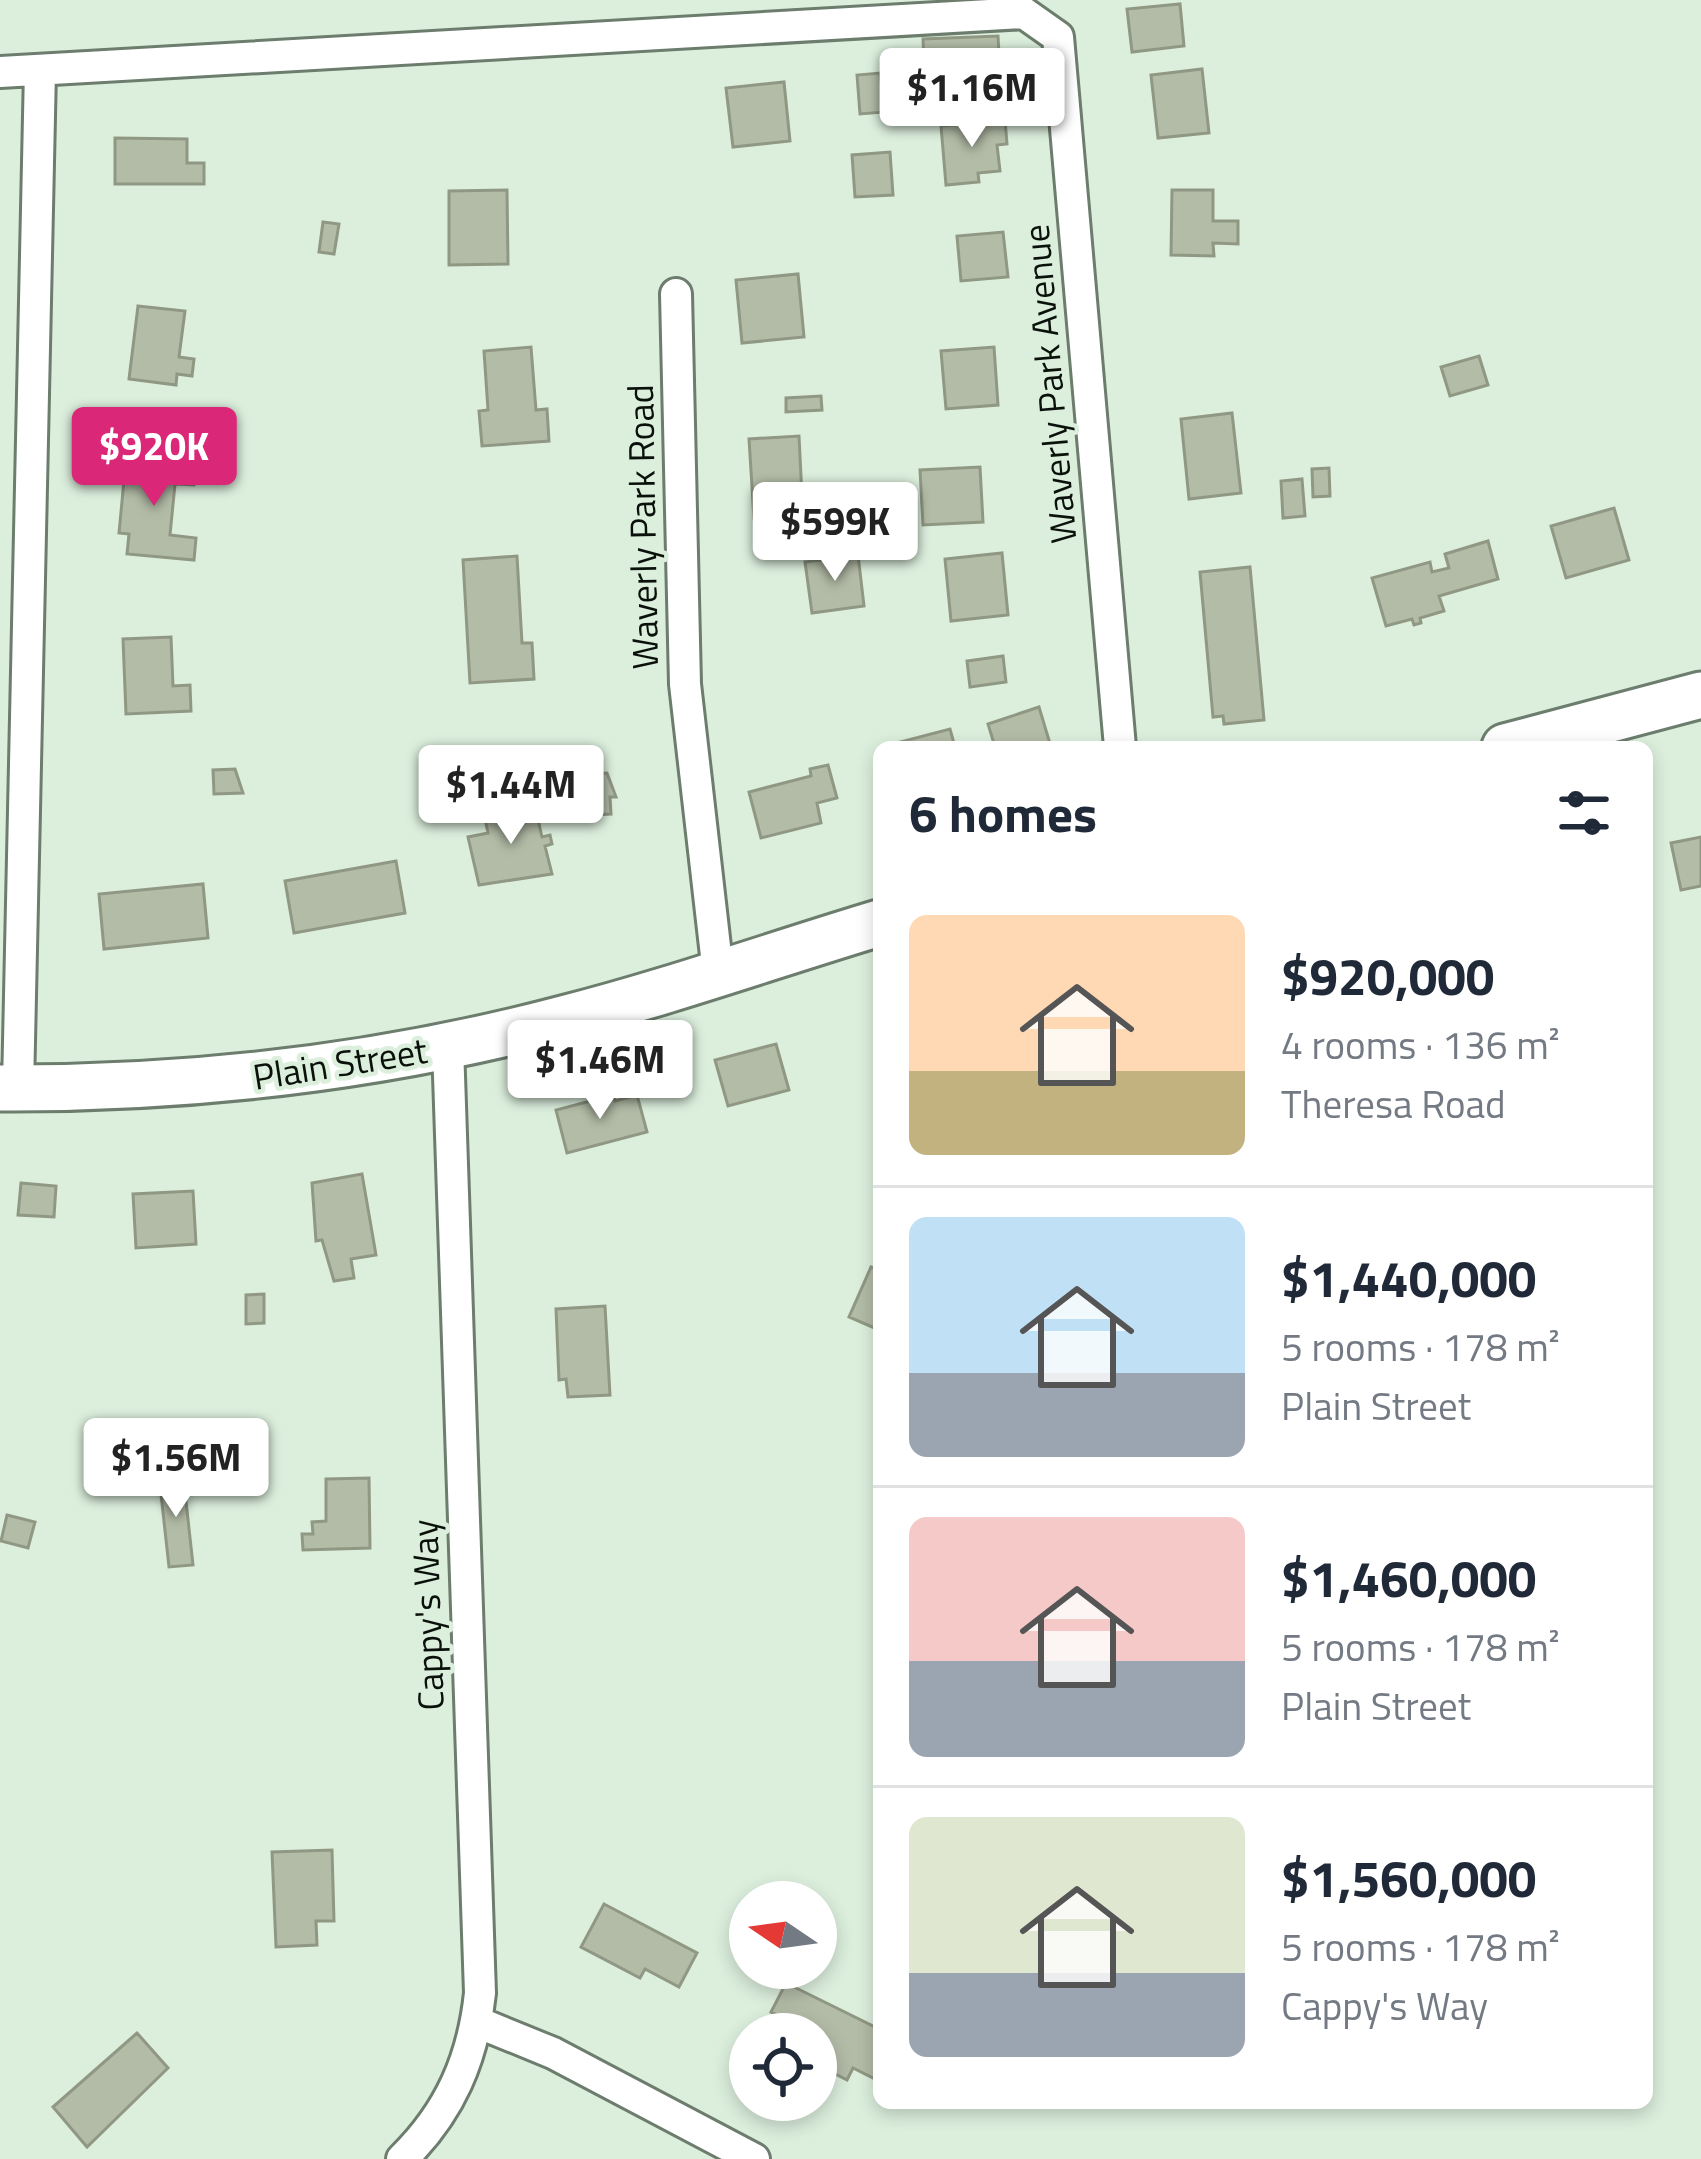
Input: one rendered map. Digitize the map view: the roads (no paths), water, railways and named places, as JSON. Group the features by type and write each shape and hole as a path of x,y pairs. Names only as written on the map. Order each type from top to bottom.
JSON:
{"main road":[{"path":"1528,741 1701,695"},
{"name":"Plain Street","path":"9,1088 249,1079 448,1046 617,1005 873,925"}],"street":[{"name":"Waverly Park Avenue","path":"40,70 1024,13 1042,21 1058,37 1119,741"},
{"path":"0,72 40,70 9,1088"},
{"name":"Waverly Park Road","path":"676,294 685,684 718,973"},
{"name":"Cappy's Way","path":"403,2159 454,2094 473,2047 477,2021 448,1046"},
{"path":"477,2021 554,2053 754,2159"}]}
